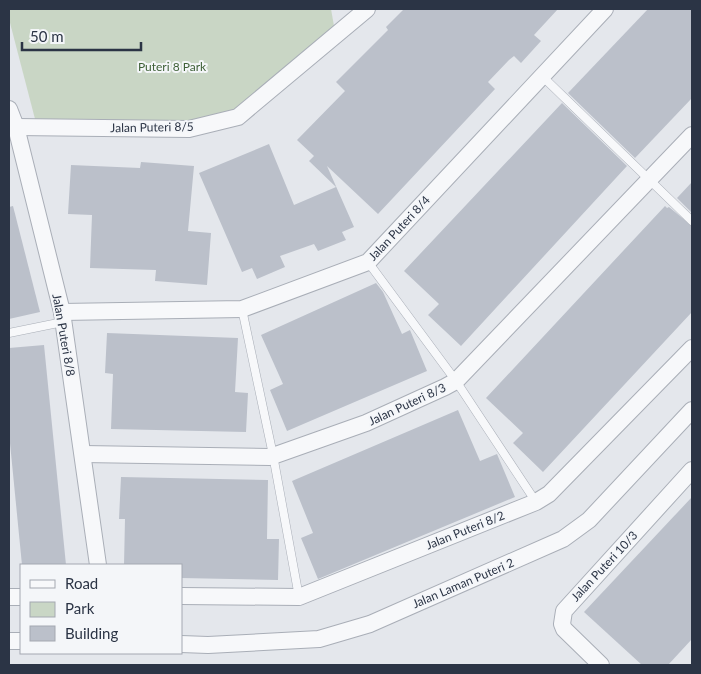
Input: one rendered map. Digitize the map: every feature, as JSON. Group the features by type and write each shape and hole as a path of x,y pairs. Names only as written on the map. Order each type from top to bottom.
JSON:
{"street":[{"name":"Jalan Puteri 8/4","path":"62,317 242,309 368,262 605,9"},
{"name":"Jalan Puteri 8/5","path":"16,127 189,129 238,117 362,10"},
{"name":"Jalan Puteri 8/8","path":"9,109 16,127 62,317 98,564"},
{"name":"Jalan Puteri 8/3","path":"83,454 273,455 366,423 456,381 692,135"},
{"name":"Jalan Puteri 8/2","path":"182,596 299,597 536,502 549,494 692,348"},
{"name":"Jalan Laman Puteri 2","path":"182,644 208,645 319,639 370,624 563,539 589,520 692,410"},
{"name":"Jalan Puteri 10/3","path":"601,665 564,629 562,624 564,611 692,470"}],"lane":[{"path":"542,76 692,221"},
{"path":"368,262 456,381 536,502"},
{"path":"242,309 273,455 299,597"},
{"path":"9,333 62,317"}],"green space":[{"name":"Puteri 8 Park","path":"9,9 331,9 334,26 235,111 185,123 35,119 9,19"}],"building":[{"path":"404,9 558,9 534,35 541,41 521,63 514,56 488,82 495,89 378,214 327,166 354,227 342,232 346,240 318,251 314,244 280,256 285,267 257,279 252,268 242,272 199,173 269,144 294,205 336,187 309,161 314,156 297,140 345,91 336,82 388,30 386,27"},
{"path":"648,9 692,9 692,98 635,158 568,93"},
{"path":"562,103 627,166 461,346 428,315 439,304 404,271"},
{"path":"141,162 194,166 188,231 211,233 207,285 155,281 156,270 90,268 92,215 68,214 71,165 140,168"},
{"path":"692,182 692,213 677,198"},
{"path":"13,206 40,312 9,319 9,207"},
{"path":"665,206 669,207 692,226 692,312 543,472 513,443 523,433 486,398"},
{"path":"376,283 383,292 402,334 410,330 427,371 287,431 270,390 283,384 261,335"},
{"path":"107,333 238,338 235,392 248,393 246,432 111,429 113,374 105,373"},
{"path":"44,345 66,564 22,564 9,433 9,348"},
{"path":"458,410 480,461 497,454 515,497 318,579 301,538 313,533 292,481"},
{"path":"121,477 268,480 267,539 279,539 278,580 182,578 182,564 124,564 125,519 119,519"},
{"path":"692,497 692,639 668,665 642,665 584,612"}]}
